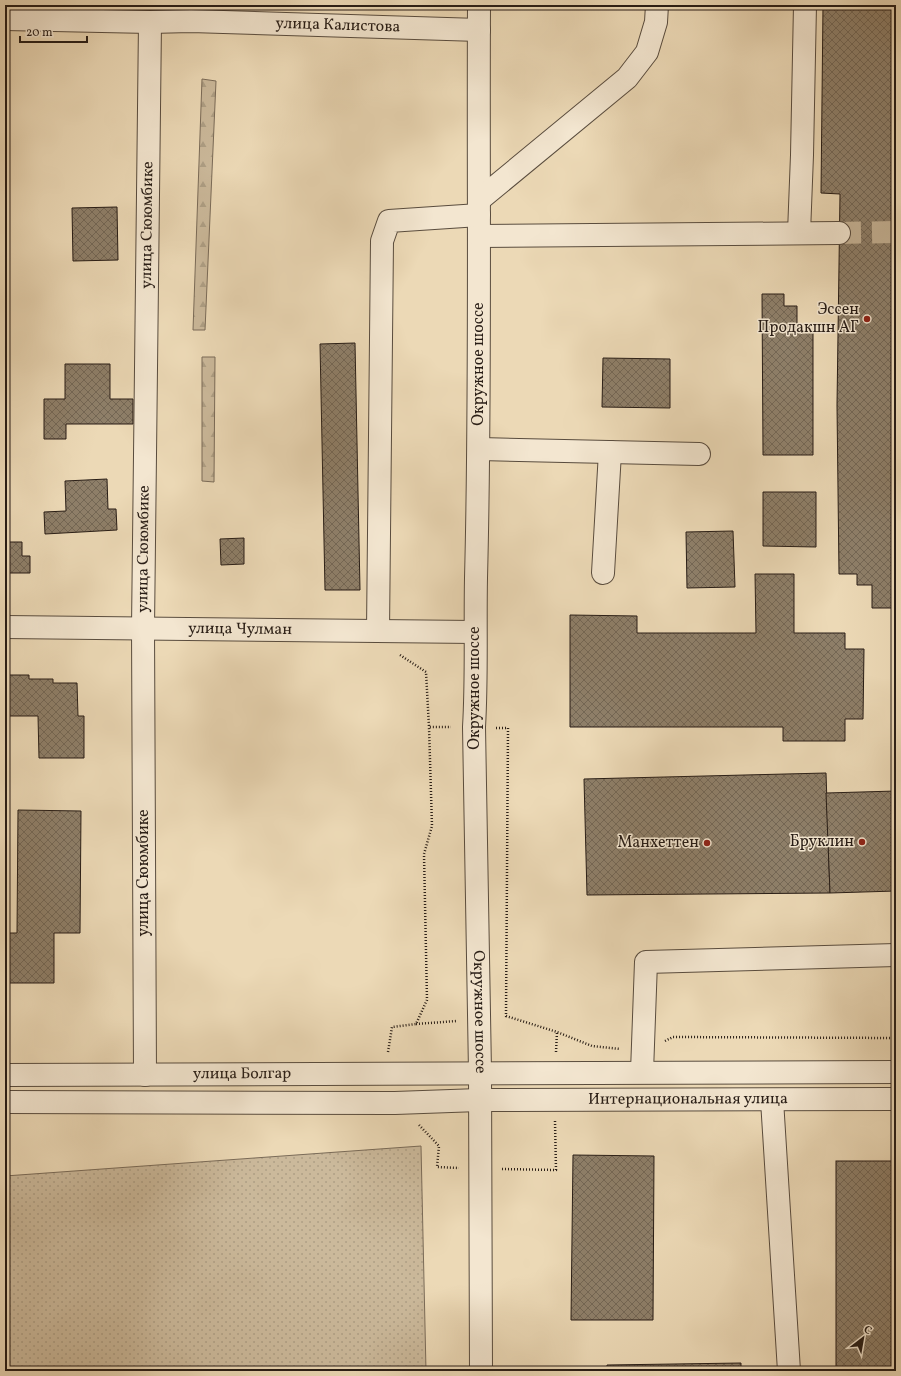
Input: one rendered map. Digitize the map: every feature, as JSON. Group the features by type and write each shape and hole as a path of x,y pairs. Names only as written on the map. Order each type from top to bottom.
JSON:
{"street":[{"name":"Окружное шоссе","path":"479,5 480,450 475,632 476,697 474,727 480,1072 481,1371"},
{"path":"378,631 382,242 390,221 479,207 627,78 647,52 656,22 656,5"},
{"path":"799,233 805,5"},
{"name":"улица Калистова","path":"5,19 150,22 191,13 478,30"},
{"name":"улица Сююмбике","path":"145,1075 143,628 150,22"},
{"path":"479,236 839,233"},
{"path":"480,450 699,454"},
{"path":"602,573 610,452"},
{"name":"улица Чулман","path":"5,627 475,632"},
{"path":"642,1072 646,962 896,955"},
{"name":"улица Болгар","path":"5,1075 480,1072"},
{"name":"Интернациональная улица","path":"480,1072 896,1072"},
{"name":"Интернациональная улица","path":"480,1100 896,1099"},
{"name":"улица Болгар","path":"5,1102 414,1103 480,1100"},
{"path":"772,1100 789,1371"}],"path":[{"path":"380,1054 388,1054 392,1027 416,1024 427,1000 424,854 432,826 429,727"}],"green space":[{"path":"202,79 216,81 205,330 193,330"},
{"path":"202,357 215,357 214,482 202,481"},
{"path":"421,1146 426,1371 5,1371 5,1176"}],"building":[{"name":"Эссен Продакшн АГ","path":"823,5 896,5 896,608 872,608 872,585 857,585 857,574 839,574 837,405 840,194 821,193"},
{"path":"117,207 118,260 73,261 72,208"},
{"path":"762,294 784,294 784,306 797,306 797,332 813,332 813,455 763,455"},
{"path":"355,343 360,590 325,590 320,344"},
{"path":"603,358 670,359 670,408 602,407"},
{"path":"65,364 110,364 110,399 133,399 133,424 66,424 66,439 44,439 44,399 65,399"},
{"path":"107,479 108,509 116,509 117,530 45,534 44,512 66,511 65,481"},
{"path":"763,492 816,492 816,547 763,546"},
{"path":"733,531 735,587 687,588 686,532"},
{"path":"244,538 244,564 221,565 220,539"},
{"path":"5,542 22,542 22,556 30,556 30,573 9,573 9,590 5,590"},
{"path":"755,574 794,574 794,633 845,633 845,649 864,649 863,719 845,719 845,741 783,741 783,727 570,727 570,615 637,616 637,633 756,633"},
{"path":"5,675 29,675 29,679 53,679 53,683 77,683 78,716 84,716 84,758 39,758 38,716 5,716"},
{"name":"Манхеттен","path":"826,773 830,893 587,895 584,779"},
{"name":"Бруклин","path":"896,791 896,891 830,893 826,793"},
{"path":"18,810 81,811 80,933 54,933 54,983 5,983 5,933 17,933"},
{"path":"573,1155 654,1156 653,1320 571,1320"},
{"path":"836,1161 896,1161 896,1371 836,1371"},
{"path":"741,1363 741,1371 607,1371 607,1365"}],"tunnel":[{"path":"839,233 896,232"}],"place":[{"name":"Эссен Продакшн АГ","path":"867,319"},
{"name":"Бруклин","path":"862,842"},
{"name":"Манхеттен","path":"707,843"}]}
